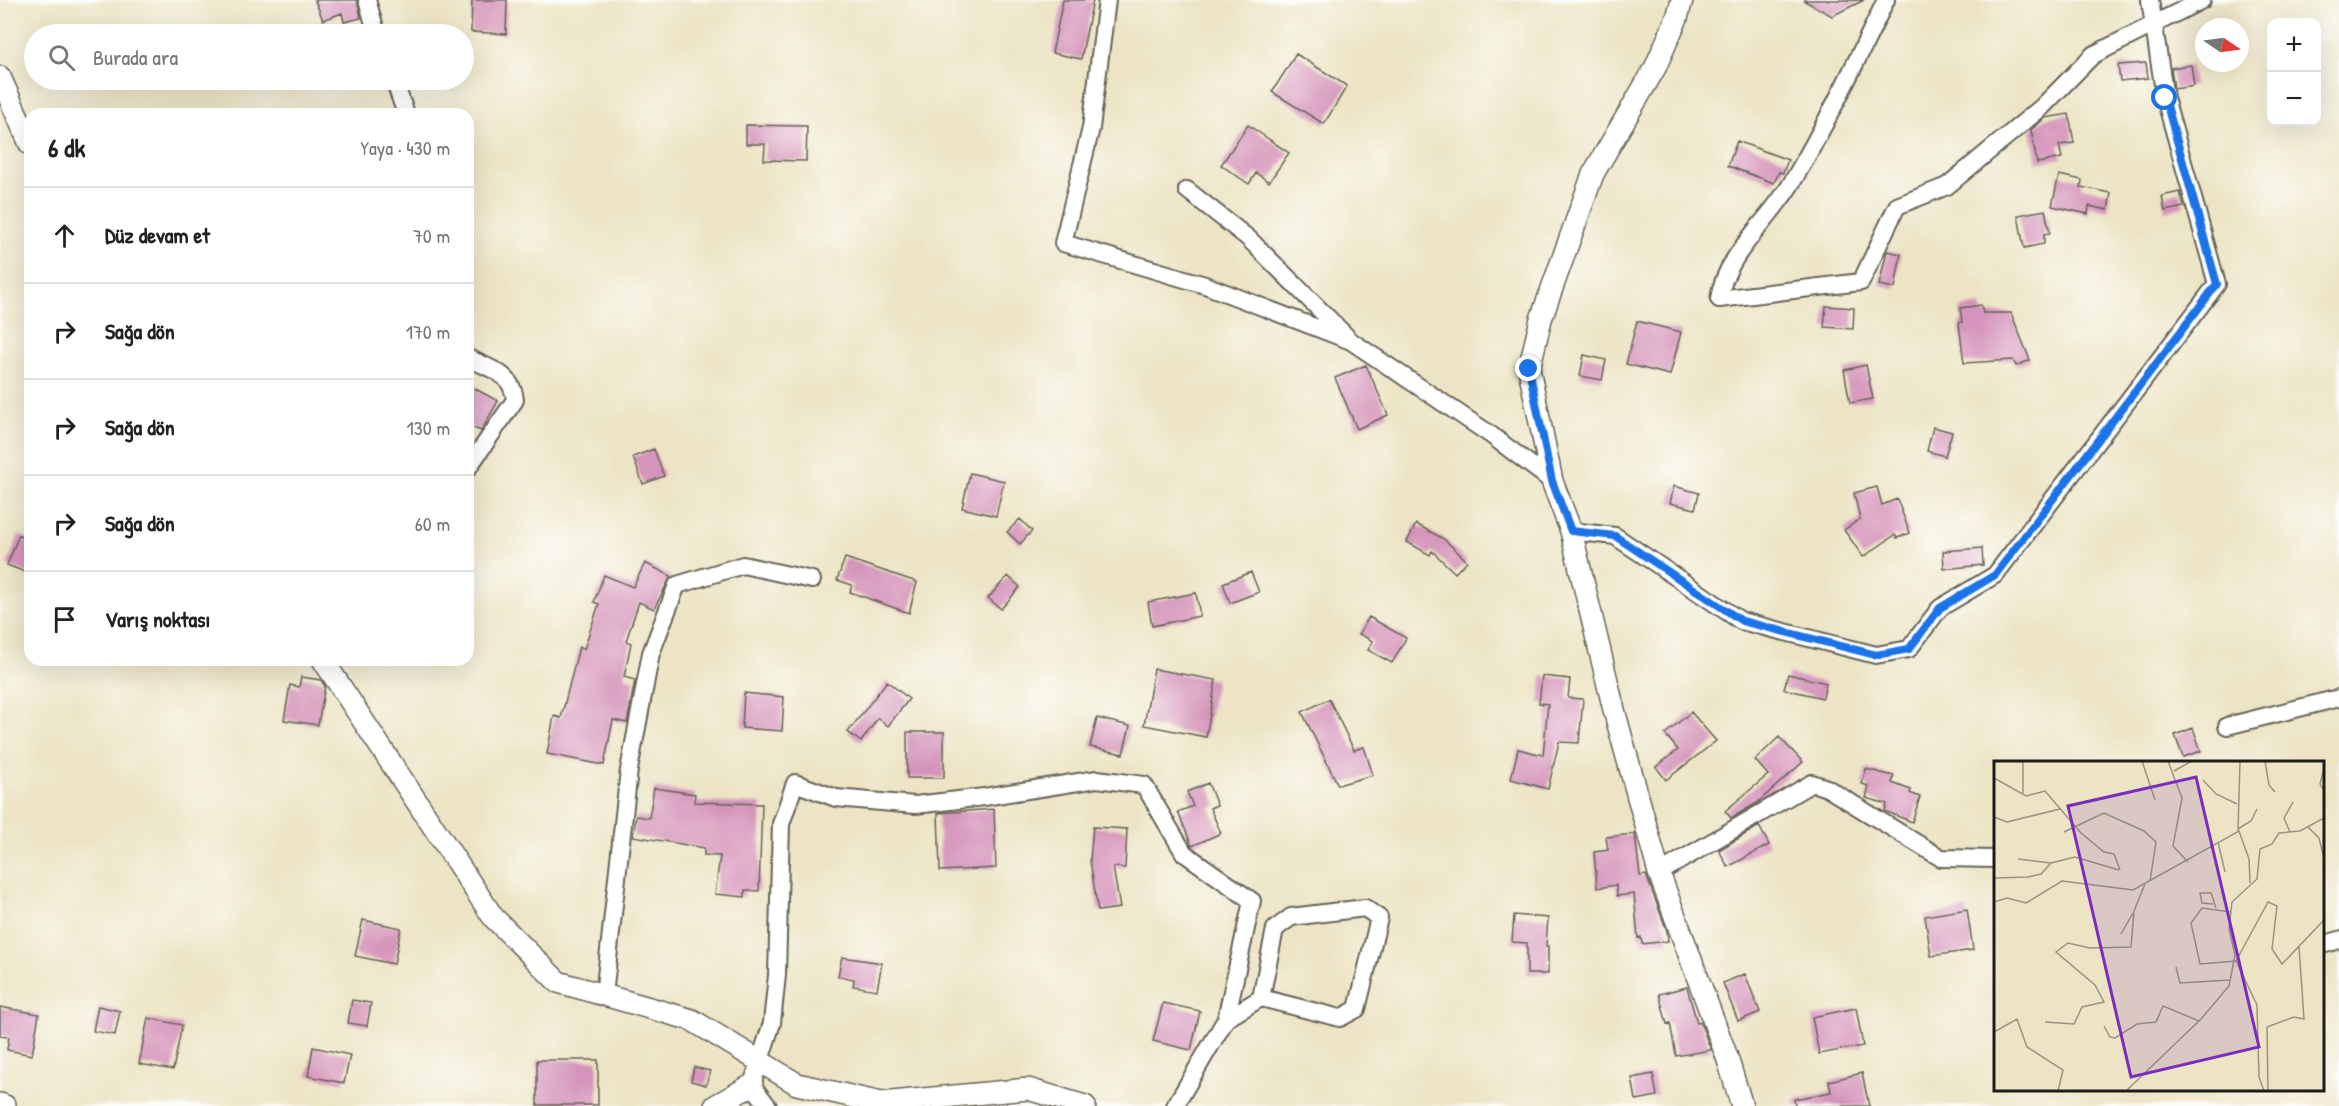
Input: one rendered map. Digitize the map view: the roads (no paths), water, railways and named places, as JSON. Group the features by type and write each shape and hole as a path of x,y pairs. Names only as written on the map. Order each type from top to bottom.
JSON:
{"street":[{"path":"367,0 374,24"},
{"path":"1107,0 1091,128 1063,243 1204,285 1351,341"},
{"path":"1682,0 1677,18 1655,68 1593,174 1541,319 1529,369 1552,481 1571,531 1614,710 1659,873 1728,1057 1742,1106"},
{"path":"1886,0 1790,185 1730,267 1721,283 1719,299 1861,282 1897,206 1947,186 2042,106 2093,55 2154,27 2202,0"},
{"path":"1571,531 1615,536 1742,621 1876,655 1909,649 1940,608 1995,575 2217,284 2165,98 2150,0"},
{"path":"0,77 24,131"},
{"path":"398,90 404,108"},
{"path":"1187,190 1248,238 1351,341 1491,435 1552,481"},
{"path":"474,361 506,377 514,386 515,400 474,459"},
{"path":"604,995 629,770 651,652 677,585 743,565 812,580"},
{"path":"329,666 493,916 558,982 692,1020 797,1084 881,1103 1028,1089 1086,1106"},
{"path":"2227,726 2339,698"},
{"path":"715,1106 752,1085 772,1023 777,975 781,824 795,783 836,798 915,805 984,797 1097,779 1144,785 1184,853 1252,901 1226,1019 1175,1106"},
{"path":"1659,873 1812,783 1827,788 1941,858 1994,860"},
{"path":"1226,1019 1261,998 1340,1018 1357,1010 1379,918 1365,908 1291,917 1275,929 1261,998"},
{"path":"2324,944 2339,940"},
{"path":"752,1085 768,1106"},
{"path":"0,1104 6,1106"}]}
